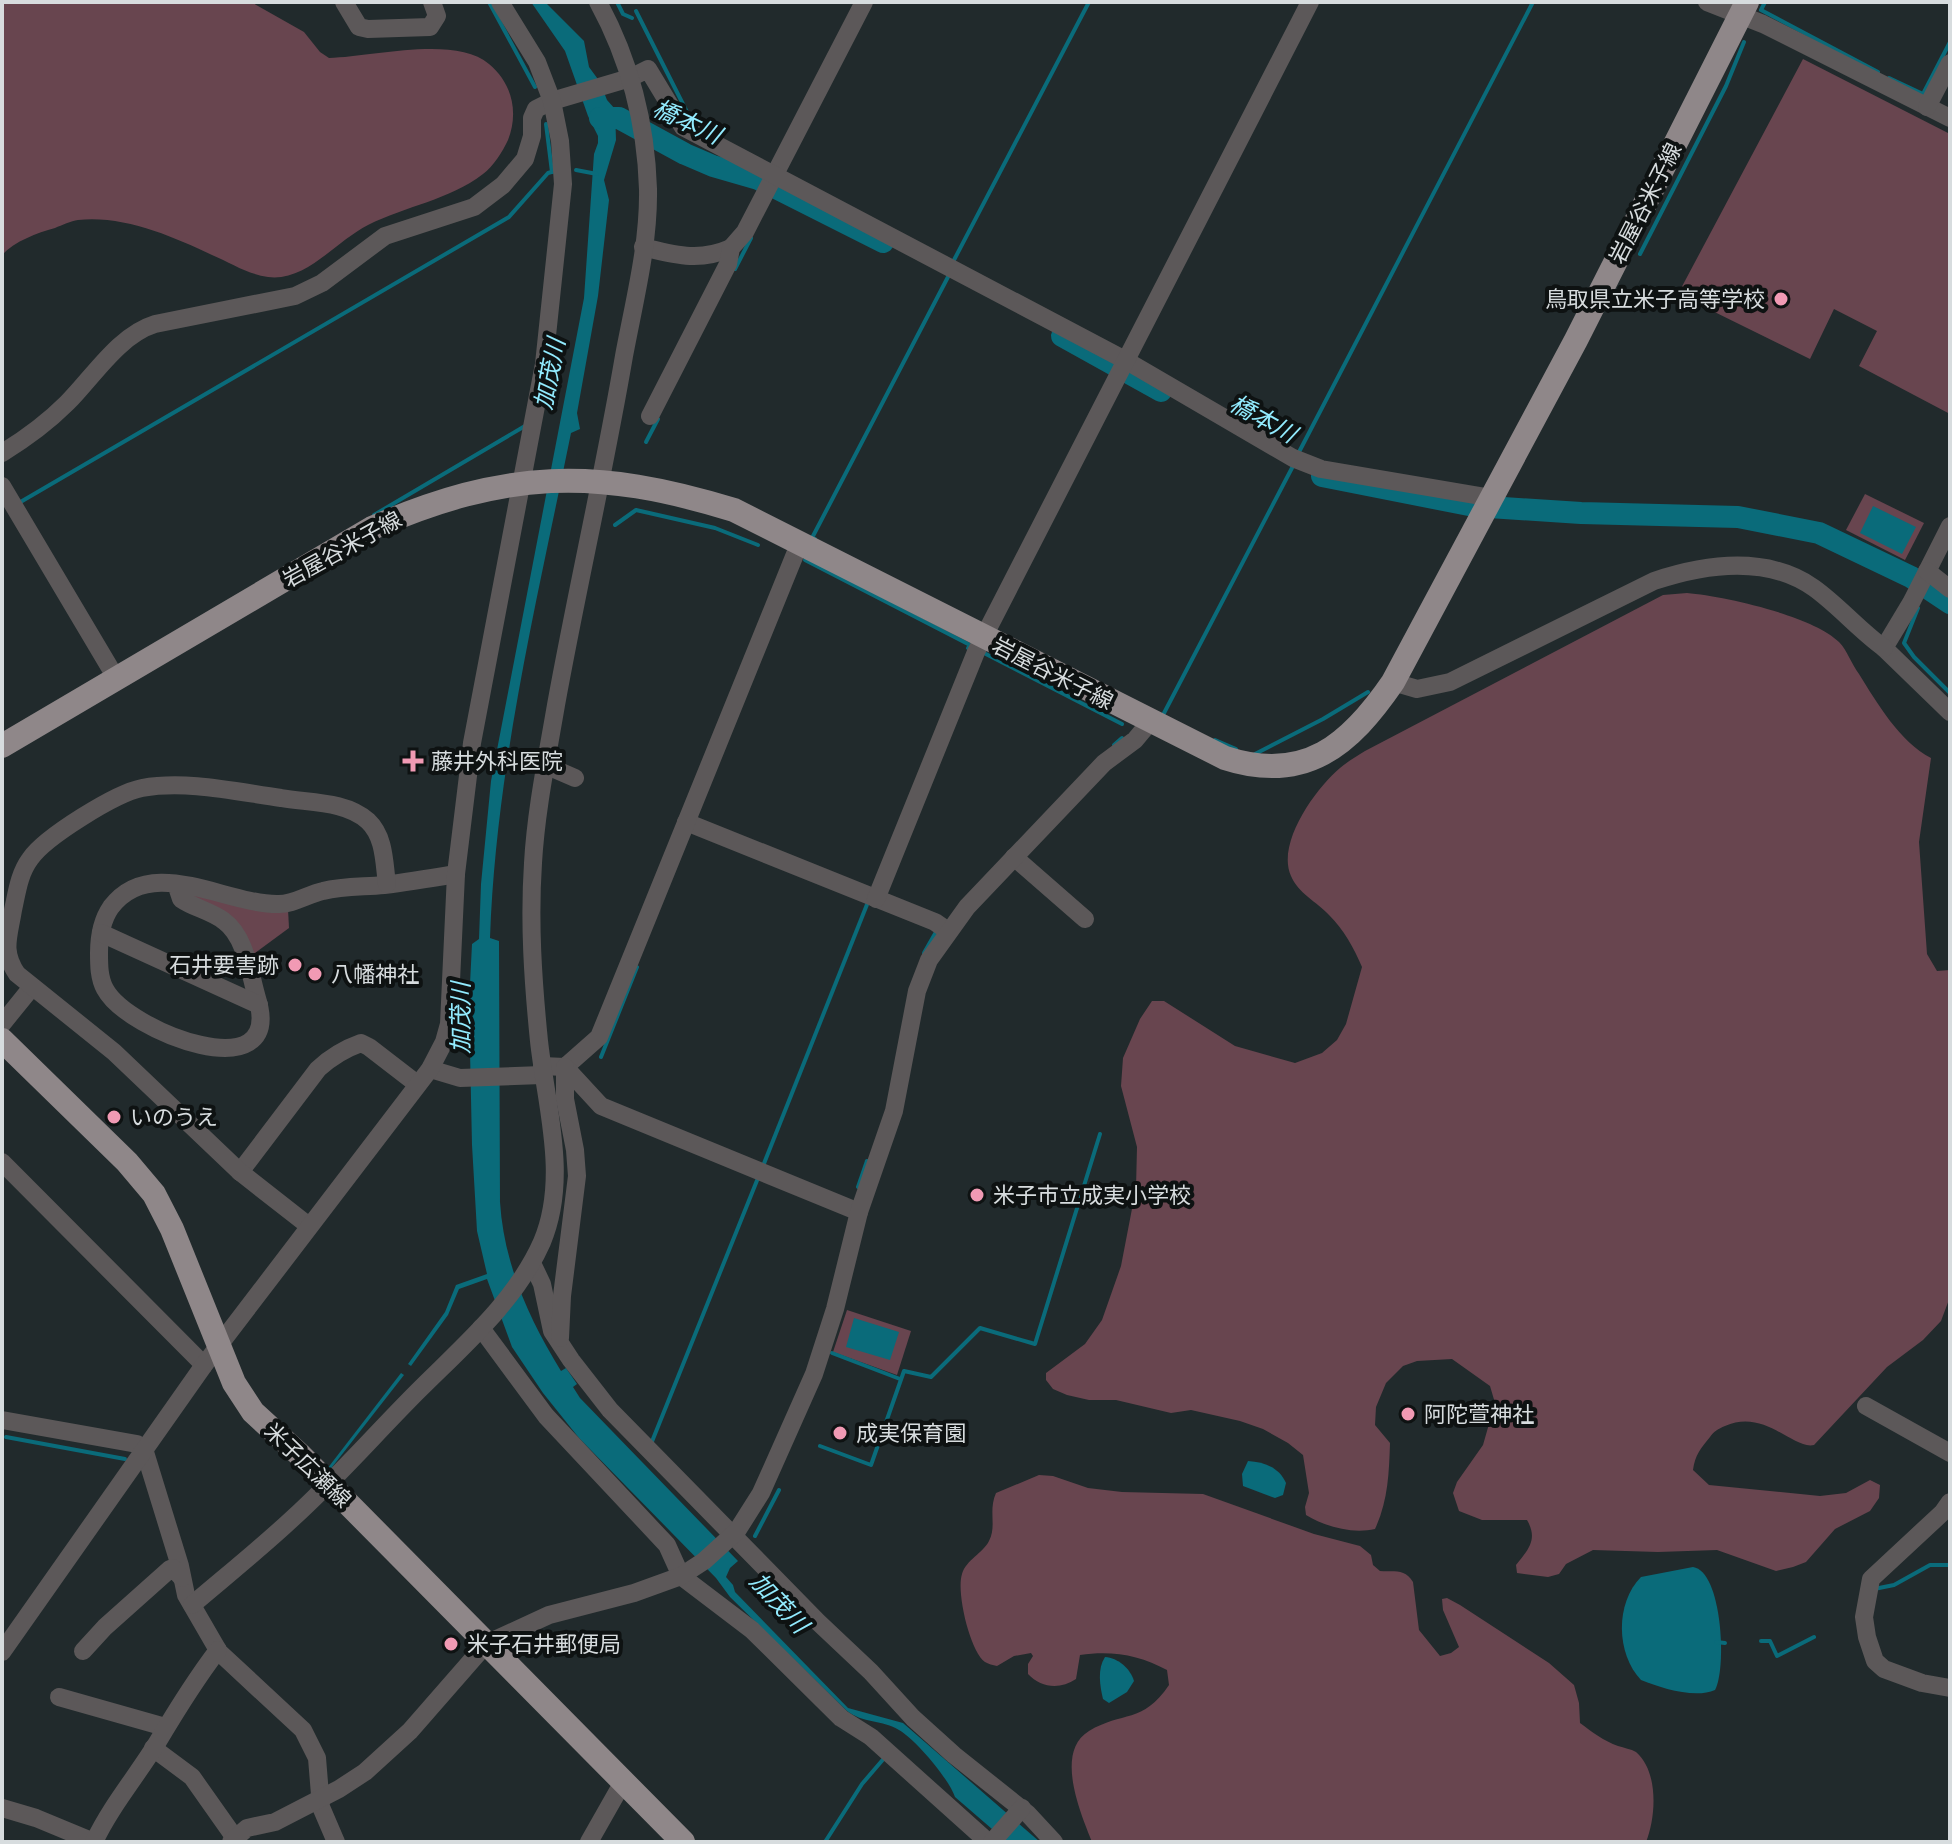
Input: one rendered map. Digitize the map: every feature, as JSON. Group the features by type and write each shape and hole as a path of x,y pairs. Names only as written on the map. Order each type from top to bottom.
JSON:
{"main road":[{"name":"岩屋谷米子線","path":"2,746 372,528 472,491 527,481 592,481 680,493 734,510 1225,758 1250,766 1276,767 1306,760 1343,742 1370,716 1393,682 1576,340 1744,8"},
{"name":"米子広瀬線","path":"2,1040 127,1162 154,1194 184,1258 212,1357 253,1412 683,1842"}],"street":[{"path":"344,2 359,27 368,29 430,27 437,16 432,2"},
{"path":"2,1652 144,1449 424,1077 444,1042 449,1024 456,874 472,743 527,481 544,364 563,184 560,141 552,101 537,62 500,2"},
{"path":"192,1605 294,1518 485,1323 532,1263 544,1236 554,1199 554,1140 538,1072 533,987 531,917 535,831 592,481 643,247 648,192 645,152 630,78 613,28 598,2"},
{"path":"643,247 682,256 712,256 731,248 745,232 864,2"},
{"path":"876,899 983,637 1310,2"},
{"path":"1707,2 1744,8 1950,118"},
{"path":"1927,107 1950,63"},
{"path":"2,453 64,406 136,331 155,324 295,296 322,283 385,236 474,207 503,185 520,166 530,148 532,118 536,109 552,101 630,78 648,69 683,127 771,182 1293,458 1321,469 1488,505"},
{"path":"650,416 728,264 731,248"},
{"path":"2,486 116,678"},
{"path":"1884,648 1950,526"},
{"path":"240,1172 318,1069 331,1058 361,1043 424,1077 460,1078 565,1067 599,1037 800,542"},
{"path":"1393,682 1417,689 1450,682 1654,581 1689,569 1715,566 1770,569 1817,590 1884,648 1950,712"},
{"path":"1923,579 1950,589"},
{"path":"153,1748 192,1777 233,1840 247,1828 275,1822 352,1781 388,1753 486,1644 549,1615 634,1593 681,1576 728,1541 757,1502 814,1374 835,1309 859,1212 894,1111 917,991 929,960 948,931 1014,857 1104,763 1135,740 1150,722"},
{"path":"545,765 575,778"},
{"path":"309,1226 240,1172 114,1052 17,974 8,961 7,947 19,880 30,859 46,841 67,827 122,795 141,788 174,786 236,791 347,808 364,818 375,830 382,847 387,884"},
{"path":"686,822 935,922 948,931"},
{"path":"1014,857 1085,919"},
{"path":"176,884 181,899 225,922 232,929 241,943 263,1017 262,1027 252,1041 212,1048 160,1031 114,1002 106,990 99,964 101,933 108,911 132,887 158,881 176,884 276,904 324,890 456,874"},
{"path":"101,933 259,1005"},
{"path":"2,1024 32,987"},
{"path":"565,1067 601,1106 859,1212"},
{"path":"560,1343 562,1296 577,1176 565,1099 565,1067"},
{"path":"2,1162 212,1357"},
{"path":"532,1263 542,1284 552,1331 560,1343 610,1410 728,1541 871,1672 913,1718 954,1755 1022,1808 1054,1842"},
{"path":"485,1323 563,1436 667,1545 681,1576 752,1630 841,1718 871,1737 991,1842 1022,1808"},
{"path":"1866,1406 1950,1453"},
{"path":"2,1420 137,1444 144,1449 186,1595 218,1650 303,1730 317,1758 324,1820 336,1842"},
{"path":"1950,1502 1871,1579 1864,1617 1875,1661 1884,1669 1922,1683 1950,1688"},
{"path":"83,1651 170,1569 173,1568 182,1578"},
{"path":"2,1808 36,1818 94,1842 110,1811 153,1748 186,1691 218,1650"},
{"path":"59,1697 165,1727"},
{"path":"589,1842 623,1782"}],"shaded area":[{"path":"2,2 251,2 304,32 329,58 435,49 474,55 497,72 508,89 513,109 511,129 494,163 470,183 368,225 308,267 282,277 268,277 239,268 147,228 95,219 75,221 34,235 2,255"},
{"path":"1803,59 1950,134 1950,414 1859,366 1877,331 1834,309 1810,359 1678,294"},
{"path":"1865,494 1924,523 1905,560 1846,530"},
{"path":"1687,593 1767,609 1827,633 1842,645 1873,697 1899,732 1931,758 1919,842 1927,954 1937,971 1950,970 1950,1297 1941,1321 1923,1340 1887,1367 1814,1445 1797,1442 1765,1425 1739,1422 1713,1433 1699,1452 1693,1470 1709,1485 1820,1496 1846,1493 1870,1480 1880,1485 1879,1498 1870,1511 1835,1529 1806,1562 1776,1571 1717,1550 1593,1550 1566,1564 1559,1574 1548,1577 1517,1573 1516,1565 1532,1538 1527,1520 1482,1520 1459,1511 1453,1493 1457,1482 1483,1445 1495,1403 1490,1386 1452,1359 1417,1361 1403,1366 1386,1383 1376,1407 1375,1425 1390,1443 1383,1508 1375,1529 1357,1531 1322,1523 1306,1515 1309,1493 1303,1455 1263,1429 1191,1410 1171,1413 1116,1400 1089,1400 1053,1389 1046,1380 1046,1373 1085,1344 1102,1320 1121,1266 1136,1188 1137,1147 1121,1086 1123,1058 1140,1019 1152,1001 1164,1001 1235,1046 1295,1063 1322,1053 1337,1040 1346,1024 1362,967 1339,927 1294,882 1288,863 1294,833 1320,789 1340,768 1365,751 1663,595"},
{"path":"189,893 288,909 289,928 251,956"},
{"path":"847,1310 911,1331 897,1375 833,1352"},
{"path":"1039,1475 1053,1476 1088,1488 1122,1492 1203,1494 1314,1534 1360,1546 1371,1555 1373,1565 1380,1571 1399,1572 1413,1582 1419,1630 1440,1656 1459,1647 1443,1610 1442,1599 1447,1598 1460,1605 1549,1663 1574,1685 1580,1723 1608,1742 1636,1752 1649,1771 1652,1783 1652,1820 1646,1842 1092,1842 1073,1784 1073,1753 1089,1731 1150,1706 1169,1685 1167,1670 1125,1655 1080,1655 1076,1679 1064,1685 1051,1686 1028,1674 1028,1664 1033,1656 1031,1653 1014,1656 997,1666 979,1656 963,1607 962,1574 989,1541 996,1493"}],"water":[{"path":"531,2 545,2 584,41 589,67 615,109 616,140 604,180 609,200 598,296 577,413 580,429 571,433 520,684 500,811 494,874 490,938 499,941 500,1202 502,1225 513,1269 539,1331 561,1371 566,1368 577,1384 573,1387 580,1398 738,1561 726,1577 735,1592 848,1708 903,1723 1040,1842 1007,1842 955,1797 939,1771 906,1735 893,1727 859,1718 847,1711 730,1597 716,1578 579,1438 543,1393 512,1347 487,1279 459,1289 448,1315 411,1366 408,1364 445,1312 456,1285 487,1274 477,1231 472,1145 469,1004 472,944 479,939 491,781 584,298 594,154 598,143 565,51"},
{"path":"1873,506 1916,527 1902,554 1860,533"},
{"path":"854,1318 899,1332 890,1360 846,1347"},
{"path":"401,1373 404,1375 329,1471 327,1469"},
{"path":"1248,1461 1275,1469 1286,1483 1283,1495 1275,1498 1243,1486 1242,1474"},
{"path":"1693,1567 1703,1573 1716,1602 1721,1662 1715,1690 1688,1693 1641,1680 1627,1657 1622,1628 1627,1600 1641,1577"},
{"path":"1105,1657 1123,1664 1134,1681 1127,1692 1109,1703 1103,1699 1100,1683"}],"waterway":[{"path":"489,2 535,87"},
{"path":"617,2 623,14 632,18"},
{"path":"954,260 1089,2"},
{"path":"1298,454 1533,2"},
{"path":"1765,2 1761,10 1878,72"},
{"path":"636,11 690,118"},
{"path":"1640,254 1726,86 1744,42"},
{"path":"1889,78 1923,94 1950,42"},
{"name":"橋本川","path":"600,118 619,118 685,154 758,179 883,242"},
{"path":"546,124 552,172"},
{"path":"576,170 597,174"},
{"path":"17,504 509,217 548,173 555,171"},
{"path":"735,269 751,238"},
{"path":"815,539 812,538 949,275"},
{"name":"橋本川","path":"1062,336 1161,391"},
{"path":"646,442 658,419"},
{"path":"374,515 525,426"},
{"path":"1163,715 1293,466"},
{"name":"橋本川","path":"1322,476 1474,506 1581,513 1738,517 1819,533 1911,577 1950,603"},
{"path":"615,525 636,510 715,528 758,545"},
{"path":"805,560 970,645 968,648"},
{"path":"1918,608 1904,643 1950,693"},
{"path":"982,652 1122,724"},
{"path":"1255,754 1368,692"},
{"path":"1114,745 1122,738"},
{"path":"1215,740 1236,749"},
{"path":"763,1166 868,902"},
{"path":"924,953 936,932"},
{"path":"601,1057 637,967"},
{"path":"820,1446 871,1465 904,1371 931,1377 980,1328 1035,1344 1100,1134"},
{"path":"858,1187 867,1161"},
{"path":"651,1444 758,1178"},
{"path":"832,1353 900,1379"},
{"path":"6,1437 125,1459"},
{"path":"755,1536 779,1490"},
{"path":"1874,1589 1894,1585 1930,1565 1950,1565"},
{"path":"1761,1641 1770,1641 1777,1656 1814,1637"},
{"path":"1716,1642 1725,1643"},
{"path":"825,1842 862,1784 886,1756"}],"place":[{"name":"鳥取県立米子高等学校","path":"1781,299"},
{"name":"藤井外科医院","path":"413,761"},
{"name":"石井要害跡","path":"295,965"},
{"name":"八幡神社","path":"315,974"},
{"name":"いのうえ","path":"114,1117"},
{"name":"米子市立成実小学校","path":"977,1195"},
{"name":"阿陀萱神社","path":"1408,1414"},
{"name":"成実保育園","path":"840,1433"},
{"name":"米子石井郵便局","path":"451,1644"}],"water label":[{"name":"加茂川","path":"550,374"},
{"name":"加茂川","path":"461,1018"},
{"name":"加茂川","path":"779,1603"}]}
